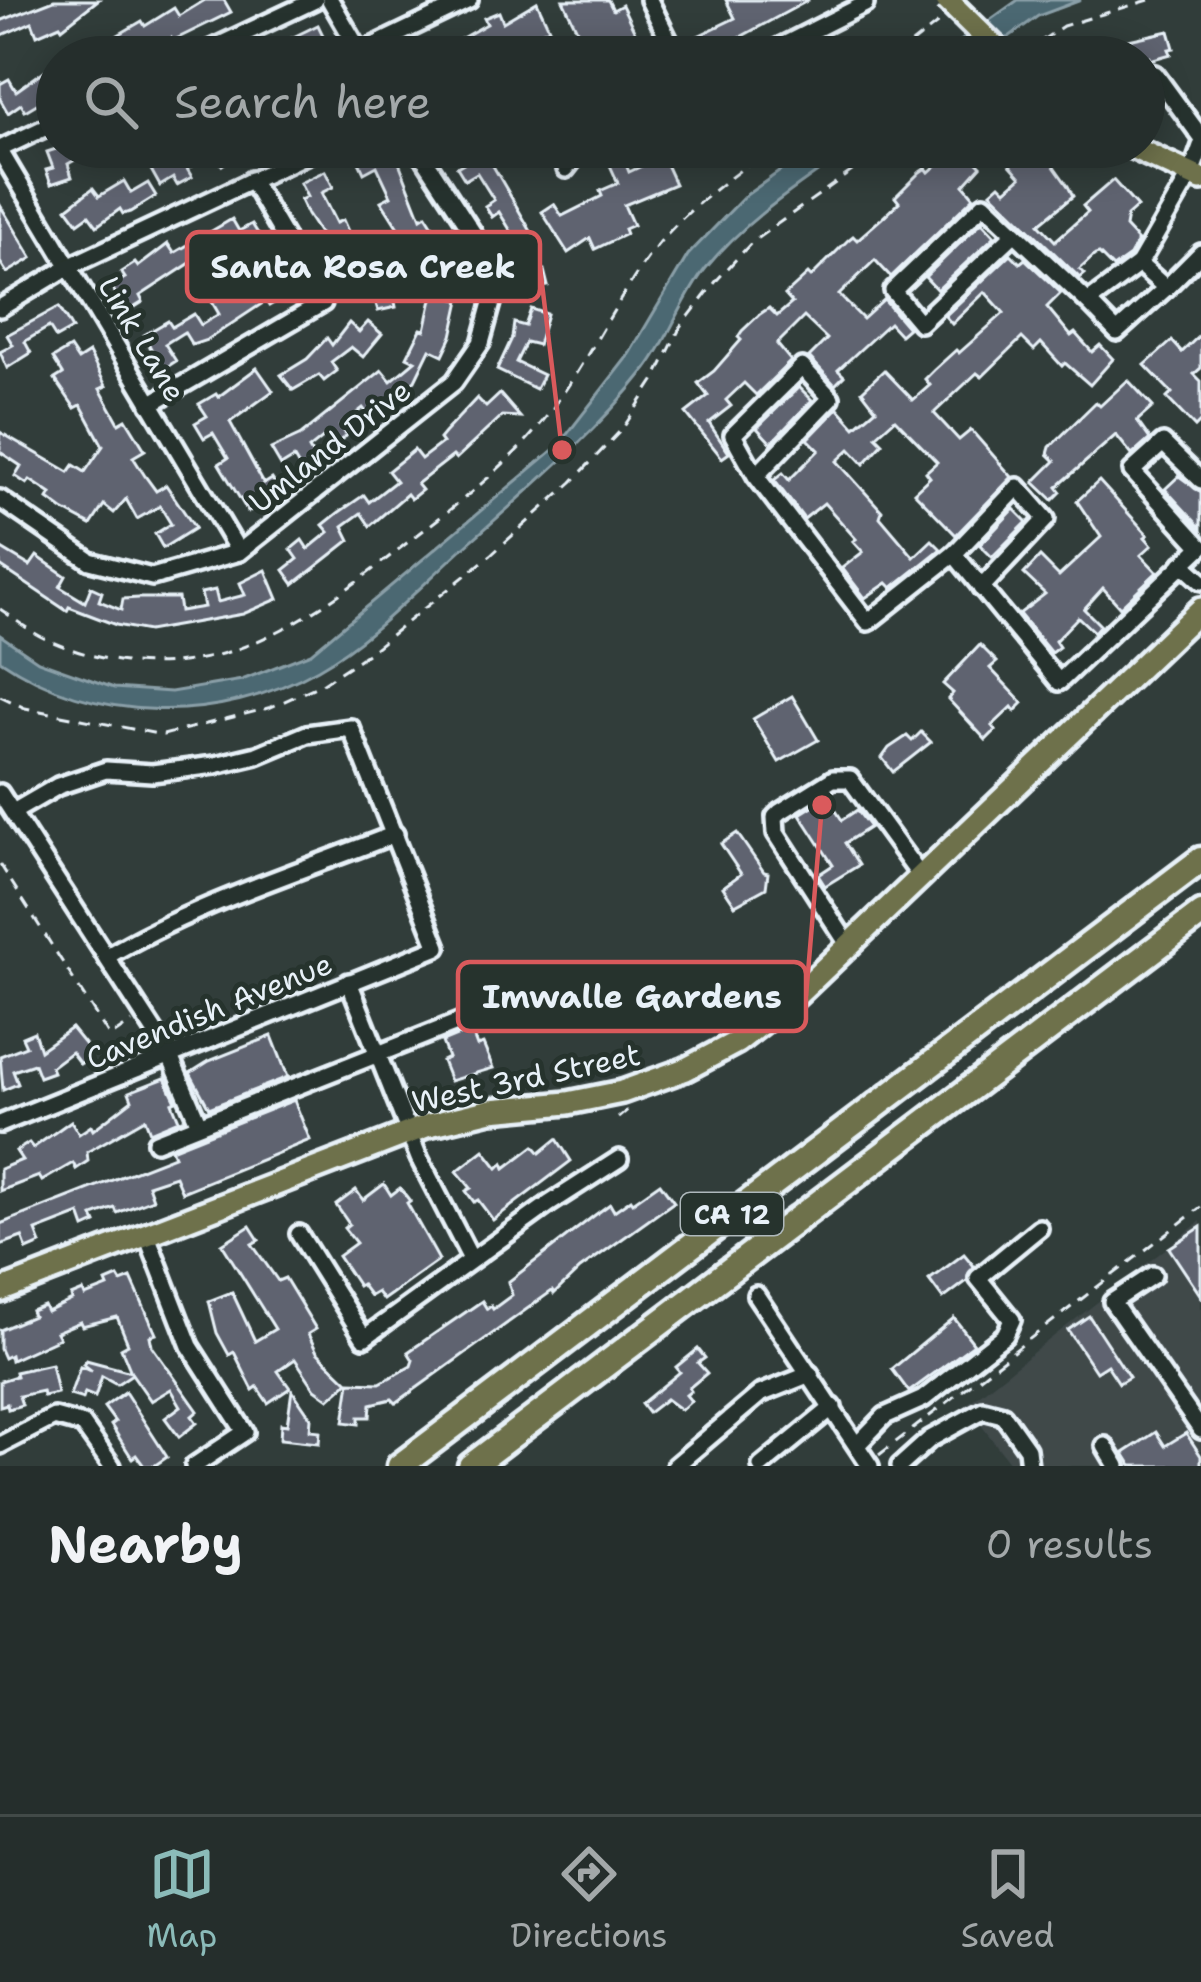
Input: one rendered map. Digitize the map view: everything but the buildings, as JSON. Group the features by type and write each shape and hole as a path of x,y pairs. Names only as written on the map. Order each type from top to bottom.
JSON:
{"highway":[{"path":"1065,962 1201,838"},
{"name":"CA 12","path":"400,1466 1201,860"},
{"name":"CA 12","path":"471,1466 1201,914"},
{"path":"1086,1001 1201,934"}],"main road":[{"path":"949,7 981,36"},
{"path":"1165,162 1196,176"},
{"name":"West 3rd Street","path":"0,1291 408,1132 475,1112 604,1097 665,1078 720,1053 754,1030 849,946 1201,609"}],"street":[{"path":"239,36 315,0"},
{"path":"330,0 351,36"},
{"path":"399,36 469,0"},
{"path":"649,0 666,36"},
{"path":"802,36 865,4"},
{"path":"1088,302 1139,264 1196,176 1201,141 1165,89"},
{"path":"0,150 36,132"},
{"name":"Link Lane","path":"0,150 239,553"},
{"path":"0,308 68,267 277,168"},
{"name":"Umland Drive","path":"0,499 91,561 152,577 239,553 454,382 481,343 492,303 473,233 431,168"},
{"path":"150,404 323,303 251,180"},
{"path":"1015,233 920,323 893,291 985,204 1088,302 1117,332 1201,254"},
{"path":"1139,264 1166,288"},
{"path":"756,476 831,398 802,367 733,435 756,476 868,622 953,554 1018,487 1046,519 981,588"},
{"path":"1201,480 1163,442 1132,471 1196,554 1201,581"},
{"path":"953,554 1059,682 1196,554"},
{"path":"15,811 58,786 106,770 152,773 215,765 257,755 307,734 351,728 395,834 246,892 106,957"},
{"path":"849,946 776,833 775,817 833,779 850,779 921,877"},
{"path":"0,793 169,1054 199,1124"},
{"name":"Cavendish Avenue","path":"0,1124 438,947 395,834"},
{"path":"349,982 408,1132 471,1259"},
{"path":"156,1142 469,1018"},
{"path":"299,1234 364,1338 619,1159"},
{"path":"858,1444 885,1416 923,1399 1005,1335 1012,1320 978,1279 1039,1228"},
{"path":"146,1233 190,1346 245,1432 194,1466"},
{"path":"1153,1275 1112,1302 1201,1430"},
{"path":"756,1295 869,1465"},
{"path":"675,1466 760,1394 810,1374"},
{"path":"760,1466 833,1407"},
{"path":"900,1466 930,1439 982,1410 1003,1414 1027,1449 1029,1466"},
{"path":"0,1445 54,1417 83,1425 112,1466"},
{"path":"1105,1446 1117,1466"}],"path":[{"path":"1048,36 1063,26 1149,0"},
{"path":"918,36 949,7"},
{"path":"0,609 44,638 114,661 180,663 256,645 311,616 467,496 526,440 562,397 643,264 668,232 743,168"},
{"path":"0,696 25,708 163,735 269,708 322,683 367,654 491,555 572,482 622,428 654,381 680,328 717,280 752,242 856,168"},
{"path":"0,864 110,1037 144,1015"},
{"path":"869,1465 1201,1207"}],"shaded area":[{"path":"1201,1221 1201,1466 1012,1466 966,1405"}],"water":[{"path":"1018,0 1081,0 1038,16 1010,36 967,36"},
{"path":"784,168 824,168 722,250 698,280 654,357 606,416 398,609 339,656 280,687 240,700 158,710 76,696 0,660 0,635 38,661 114,688 171,692 242,680 311,653 558,446 628,356 688,255 745,196"}],"place":[{"name":"Santa Rosa Creek","path":"562,450"},
{"name":"Imwalle Gardens","path":"822,805"}]}
